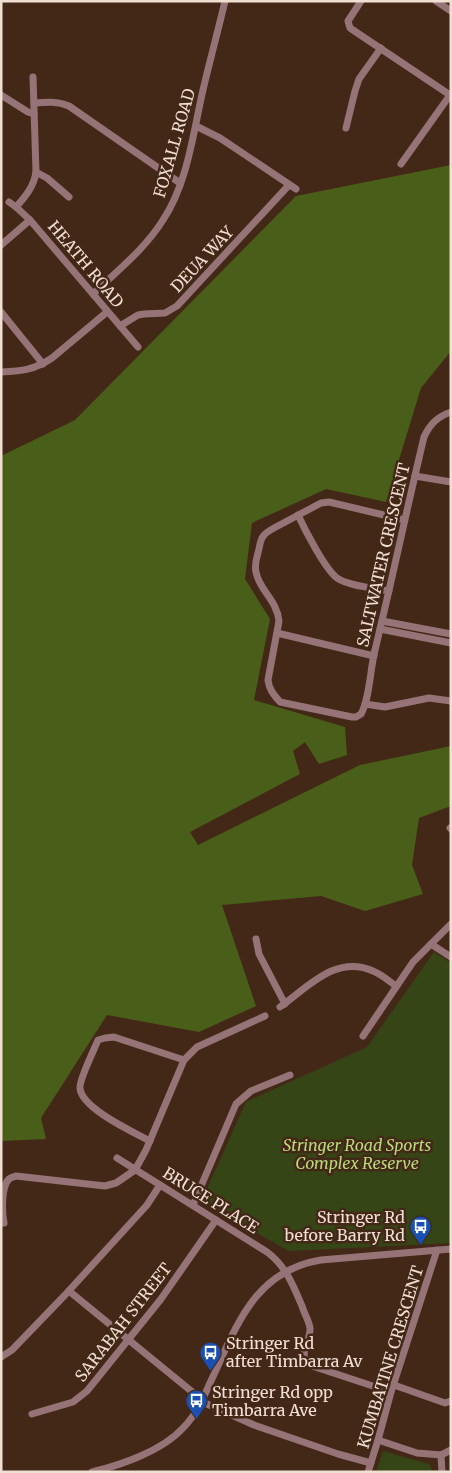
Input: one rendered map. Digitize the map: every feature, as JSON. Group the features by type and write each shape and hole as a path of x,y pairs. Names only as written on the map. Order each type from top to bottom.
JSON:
{"street":[{"name":"FOXALL ROAD","path":"93,294 153,235 172,204 196,126 202,91 225,1"},
{"path":"361,1 348,21 350,28 450,95 401,164"},
{"path":"436,1 451,11"},
{"path":"346,128 354,91 359,79 381,48"},
{"path":"16,207 28,193 36,172 33,77"},
{"path":"1,94 34,114"},
{"path":"34,103 52,102 69,106 180,183"},
{"name":"DEUA WAY","path":"120,326 138,315 165,313 177,306 292,187 220,138 196,126"},
{"path":"36,172 47,178 69,197"},
{"name":"HEATH ROAD","path":"9,202 30,220 138,348"},
{"path":"1,244 30,220"},
{"path":"1,312 43,364"},
{"path":"1,372 36,368 52,358 107,312"},
{"name":"SALTWATER CRESCENT","path":"277,633 268,680 272,693 280,702 352,717 362,714 424,437 428,428 436,419 451,412"},
{"path":"415,476 451,482"},
{"path":"374,656 277,633 278,612 258,580 256,564 261,538 267,532 321,503 329,502 405,520"},
{"path":"298,516 328,569 337,578 346,582 389,591"},
{"path":"382,621 451,634"},
{"path":"380,629 451,642"},
{"path":"365,704 385,707 429,698 451,700"},
{"path":"362,1036 414,962 451,924"},
{"path":"256,939 259,954 282,1006 321,976 332,970 346,967 358,967 373,971 396,986"},
{"path":"431,944 451,957"},
{"path":"4,1223 2,1213 4,1187 7,1180 11,1178 16,1176 105,1186 116,1182 135,1170 150,1141 184,1060 197,1047 265,1016"},
{"path":"150,1141 113,1122 83,1098 79,1086 98,1040 114,1037 184,1060"},
{"path":"193,1205 236,1104 251,1091 290,1075"},
{"name":"BRUCE PLACE","path":"117,1158 267,1252 286,1271"},
{"path":"1,1357 12,1350 69,1291 147,1205 160,1185"},
{"name":"SARABAH STREET","path":"32,1414 66,1405 80,1398 161,1299 216,1220"},
{"path":"92,1472 123,1463 172,1438 184,1427 194,1415 246,1310 262,1289 286,1271 303,1264 321,1260 451,1249"},
{"name":"KUMBATINE CRESCENT","path":"368,1472 438,1250"},
{"path":"286,1271 310,1328 304,1354 306,1362 313,1366 445,1403 451,1401"},
{"path":"69,1291 208,1404 254,1425 370,1463"},
{"path":"378,1440 417,1453 441,1456 451,1450"},
{"path":"441,1456 442,1472"}],"green space":[{"path":"451,165 451,351 421,388 386,502 326,489 252,523 245,579 270,619 254,700 345,727 347,755 319,764 305,742 293,751 300,774 190,832 198,845 360,765 451,746 451,806 419,818 412,865 423,894 365,911 321,896 222,905 256,1006 199,1032 107,1015 41,1118 46,1139 1,1141 1,456 75,420 296,196"},
{"name":"Stringer Road Sports Complex Reserve","path":"434,952 451,963 451,1243 289,1251 201,1202 246,1102 367,1047"},
{"path":"383,1451 429,1464 432,1472 376,1472"}],"place":[{"name":"Stringer Rd before Barry Rd","path":"421,1245"},
{"name":"Stringer Rd after Timbarra Av","path":"210,1371"},
{"name":"Stringer Rd opp Timbarra Ave","path":"196,1420"}]}
